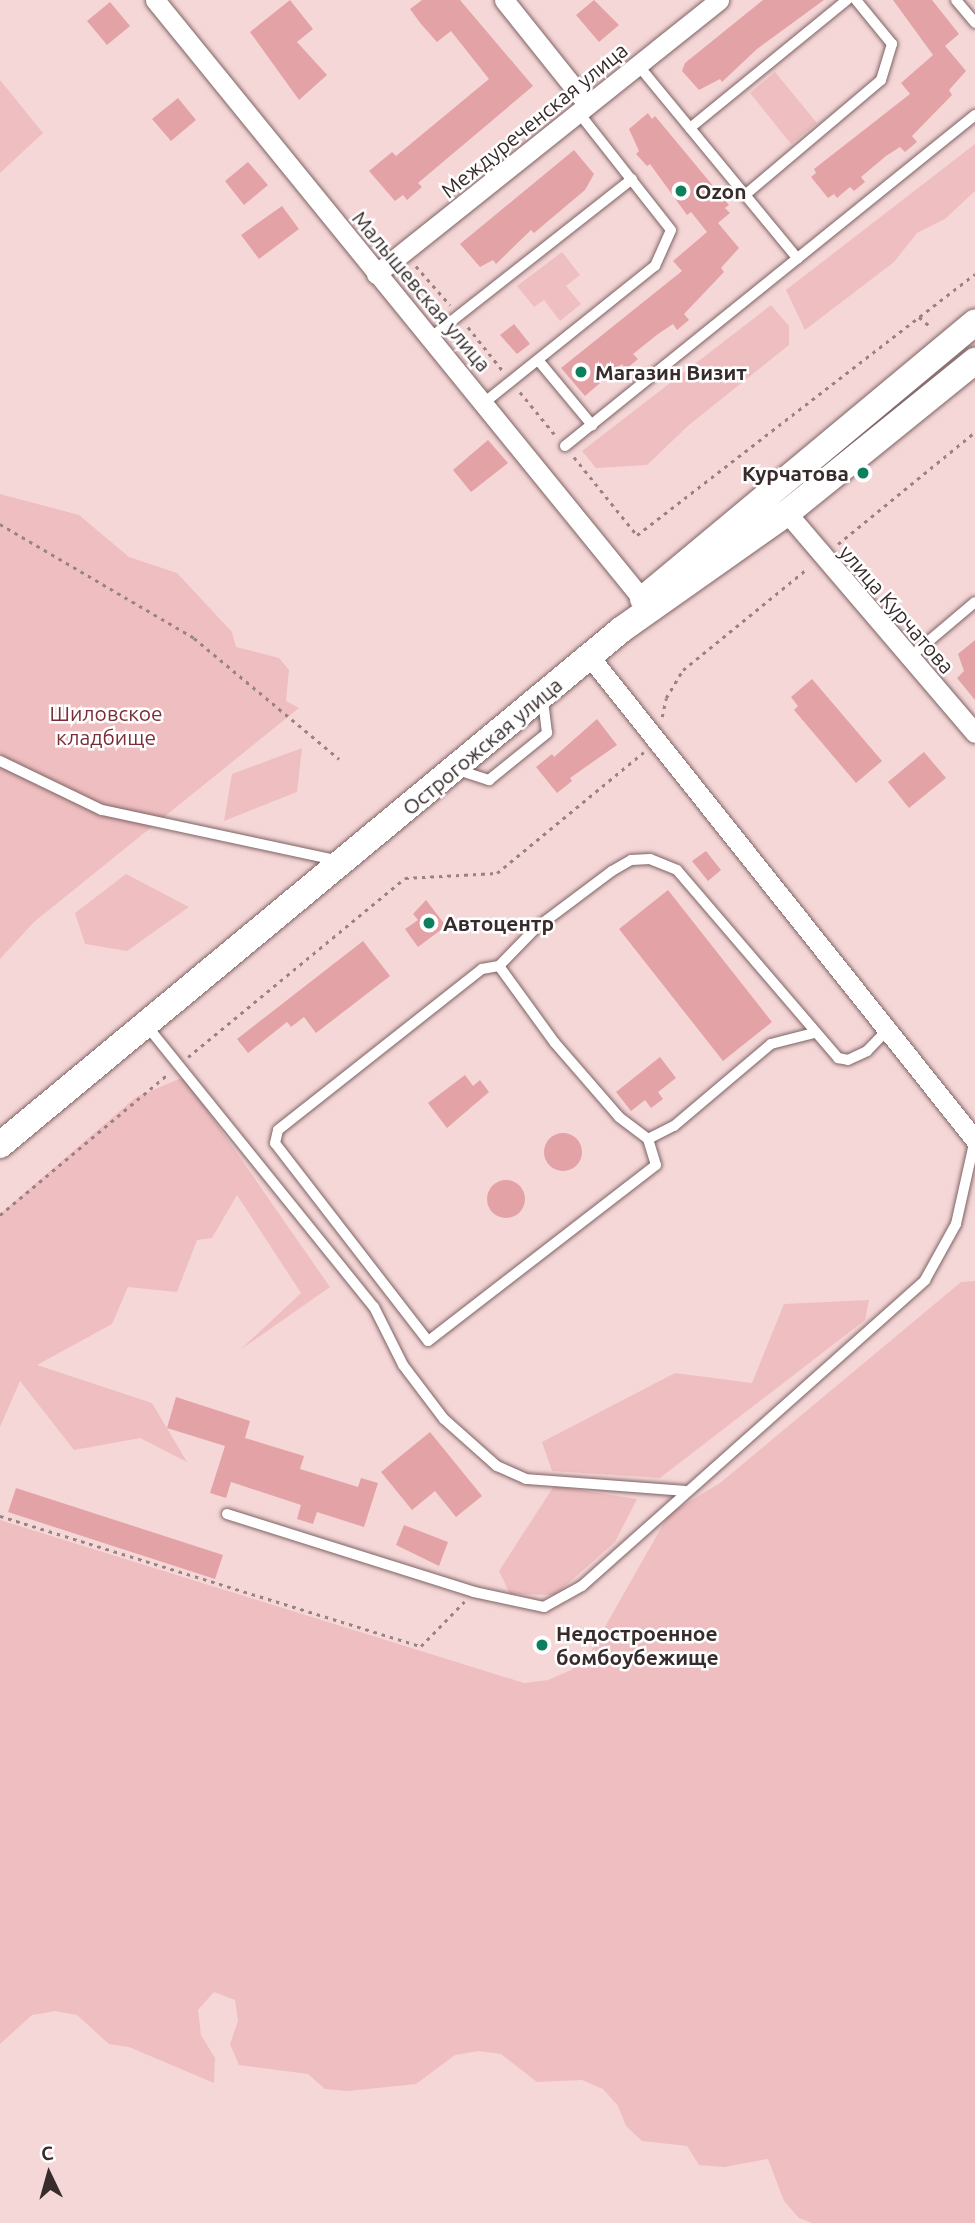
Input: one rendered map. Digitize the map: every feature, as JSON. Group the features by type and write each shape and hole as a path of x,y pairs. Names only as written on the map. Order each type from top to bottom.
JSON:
{"street":[{"name":"Малышевская улица","path":"155,0 376,274 485,402 647,606"},
{"path":"504,0 583,108"},
{"name":"Междуреченская улица","path":"376,274 719,0"},
{"path":"647,606 975,322"},
{"path":"647,606 787,513 975,361"},
{"name":"улица Курчатова","path":"787,513 975,733"},
{"name":"Острогожская улица","path":"0,1145 590,657 647,606"},
{"path":"590,657 975,1139"}],"lane":[{"path":"690,128 847,0"},
{"path":"745,195 881,80 892,44 856,0"},
{"path":"956,0 971,11 975,23"},
{"path":"638,65 798,258"},
{"path":"485,402 655,266 671,230 583,108"},
{"path":"565,446 975,115"},
{"path":"430,338 632,179"},
{"path":"538,360 592,425"},
{"path":"909,657 975,602"},
{"path":"0,761 102,810 342,862"},
{"path":"499,966 564,1053 619,1117 648,1139 656,1165 428,1341 275,1143 278,1130 482,969 499,966 536,928 612,871 631,860 665,862 838,1058 848,1060 867,1051 887,1030"},
{"path":"146,1024 181,1063 374,1307 403,1365 444,1419 497,1466 526,1479 685,1491"},
{"path":"648,1139 674,1126 771,1044 814,1033"},
{"path":"227,1514 474,1592 544,1607 582,1587 685,1491 925,1280 957,1224 975,1139"}],"path":[{"path":"813,398 975,274"},
{"path":"181,1063 405,878 497,873 658,740 666,698 683,670 975,432"},
{"path":"0,524 194,638 340,759"},
{"path":"0,1214 171,1072"},
{"path":"0,1516 421,1646 474,1592"}],"green space":[{"path":"775,72 817,123 791,144 750,93"},
{"path":"0,80 43,133 0,173"},
{"path":"975,144 975,191 945,219 917,233 894,262 805,330 786,290"},
{"path":"562,252 580,275 566,286 581,304 560,321 544,300 534,307 517,286"},
{"path":"771,305 789,326 789,345 689,425 647,465 596,468 582,451"},
{"name":"Шиловское кладбище","path":"0,494 79,515 129,557 177,573 232,632 236,647 279,658 289,670 286,701 299,708 34,922 0,959"},
{"path":"302,748 297,792 224,821 232,774"},
{"path":"126,874 189,907 127,951 85,944 75,913"},
{"path":"184,1077 330,1287 240,1350 301,1293 237,1195 212,1238 197,1240 177,1292 128,1287 112,1324 37,1365 152,1403 187,1462 140,1438 74,1450 20,1381 0,1427 0,1214 136,1097"},
{"path":"975,1281 975,2223 812,2223 799,2218 784,2201 768,2159 724,2167 699,2165 687,2146 642,2141 626,2126 618,2106 603,2089 582,2080 537,2082 501,2054 478,2051 455,2055 416,2084 348,2091 325,2089 308,2074 239,2065 230,2044 238,2021 235,2000 214,1992 198,2010 201,2035 215,2058 214,2083 129,2047 109,2044 77,2015 55,2011 32,2015 0,2044 0,1520 524,1683 548,1680 571,1670 589,1655 669,1514 720,1483 961,1282"},
{"path":"869,1300 865,1320 660,1478 552,1471 542,1442 675,1373 752,1383 784,1304"},
{"path":"554,1486 637,1499 615,1542 555,1595 510,1594 499,1571"}],"building":[{"path":"290,0 313,29 297,42 327,75 299,100 250,32"},
{"path":"422,0 460,0 533,86 418,183 422,187 407,200 403,195 395,201 369,171 392,152 396,156 489,79 451,31 437,42 421,24 410,9"},
{"path":"594,0 619,25 599,42 576,15"},
{"path":"763,0 824,0 757,49 722,82 720,79 699,90 682,71 685,63"},
{"path":"893,0 932,0 959,34 945,46 966,71 949,90 952,95 912,136 917,142 905,152 900,147 886,156 861,177 865,182 854,191 850,187 837,198 834,194 828,198 811,177 816,173 814,169 910,94 901,83 933,55"},
{"path":"110,2 130,26 107,45 87,21"},
{"path":"178,98 196,120 171,141 152,119"},
{"path":"648,113 652,119 655,116 729,205 725,208 730,213 718,223 739,248 721,268 724,272 684,314 689,320 677,330 673,324 658,334 633,354 638,359 626,369 622,364 585,396 561,368 682,271 673,261 707,232 691,212 687,215 650,164 647,166 636,154 639,151 629,129"},
{"path":"574,150 594,174 585,190 534,233 531,230 496,264 493,260 480,267 460,244"},
{"path":"248,162 268,185 244,205 225,181"},
{"path":"282,206 299,229 259,259 241,235"},
{"path":"514,324 530,344 517,354 500,335"},
{"path":"488,440 508,463 471,492 453,470"},
{"path":"975,640 975,700 957,678 964,671 958,654"},
{"path":"812,679 882,761 856,783 794,710 798,706 791,697"},
{"path":"597,719 617,745 570,778 572,781 557,793 536,767 552,754 554,757"},
{"path":"924,752 946,778 909,808 888,782"},
{"path":"706,851 721,870 708,881 692,861"},
{"path":"668,890 772,1022 723,1061 619,929"},
{"name":"Автоцентр","path":"426,900 446,926 418,947 405,929 418,920 413,914"},
{"path":"363,941 390,976 316,1033 304,1017 291,1027 287,1022 248,1053 237,1039"},
{"path":"660,1057 676,1078 658,1092 663,1099 651,1108 645,1100 631,1111 616,1092"},
{"path":"465,1075 473,1086 480,1080 489,1092 447,1128 428,1103"},
{"path":"563,1133 576,1139 582,1152 576,1165 563,1171 550,1165 544,1152 550,1139"},
{"path":"506,1180 519,1186 525,1199 519,1212 506,1218 493,1212 487,1199 493,1186"},
{"path":"176,1397 250,1421 245,1438 304,1456 300,1469 358,1487 361,1478 378,1483 364,1527 317,1512 313,1524 297,1519 301,1505 231,1482 226,1498 210,1493 225,1446 167,1428"},
{"path":"430,1432 482,1496 456,1517 435,1491 412,1510 381,1472"},
{"path":"16,1488 223,1555 215,1579 8,1512"},
{"path":"404,1525 448,1542 439,1566 396,1545"}],"place":[{"name":"Ozon","path":"681,191"},
{"name":"Магазин Визит","path":"581,372"},
{"name":"Курчатова","path":"863,473"},
{"name":"Автоцентр","path":"429,923"},
{"name":"Недостроенное бомбоубежище","path":"542,1645"}]}
